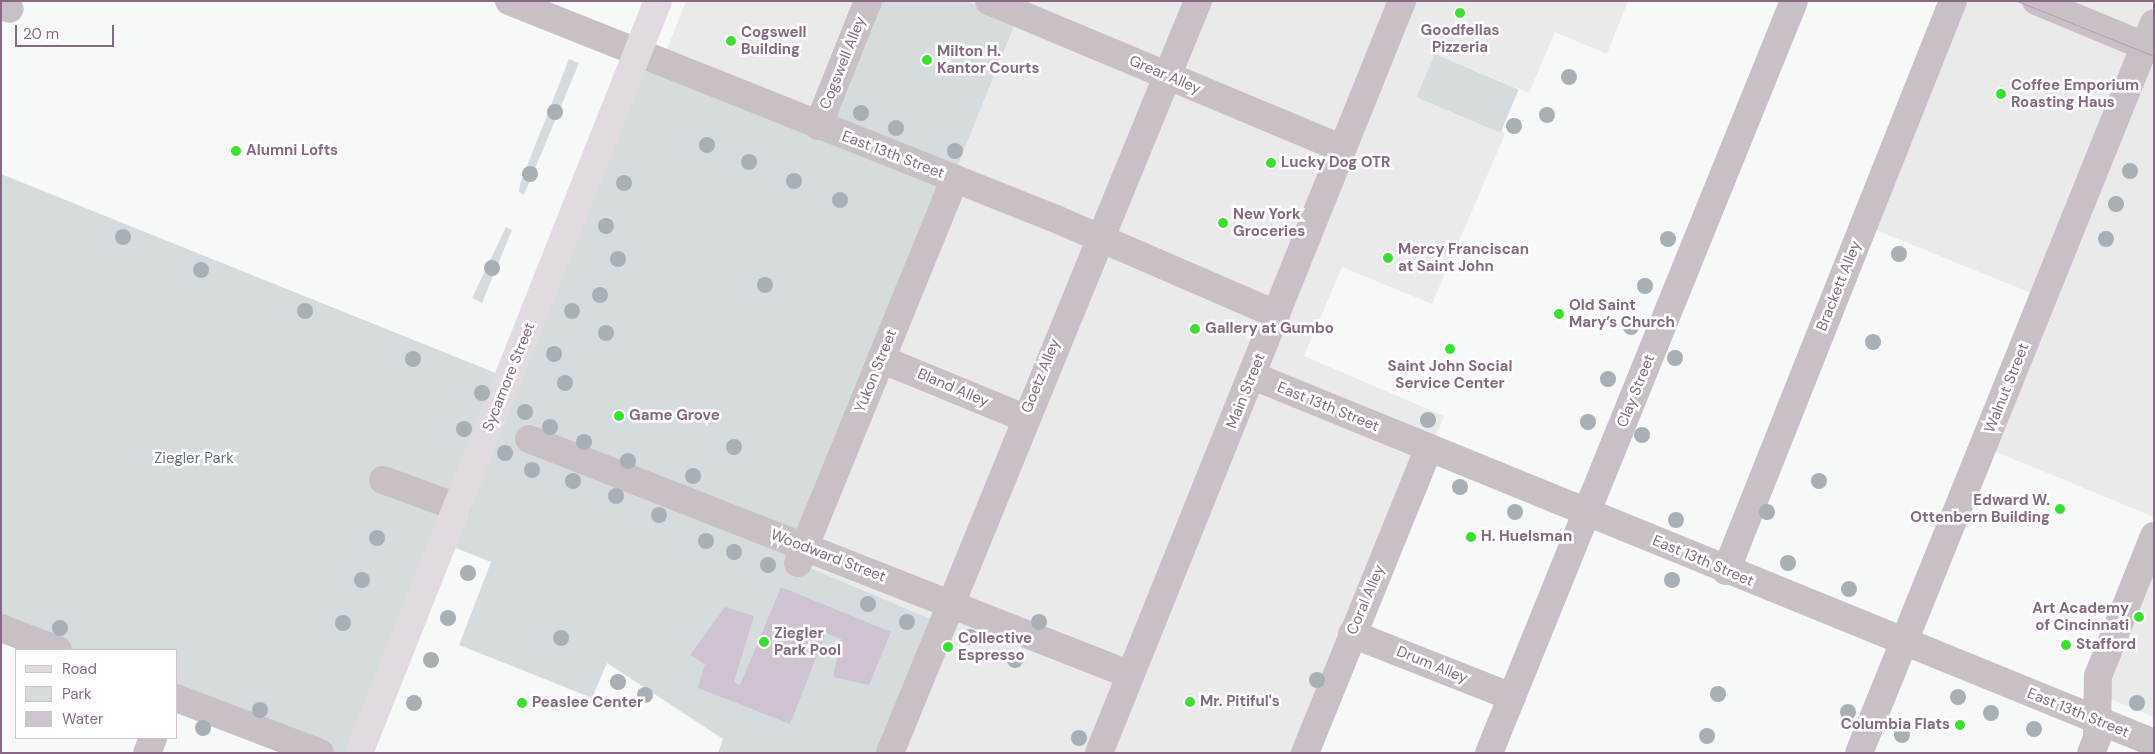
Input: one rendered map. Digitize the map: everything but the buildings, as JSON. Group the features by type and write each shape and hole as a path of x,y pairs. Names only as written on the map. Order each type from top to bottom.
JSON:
{"main road":[{"name":"Sycamore Street","path":"359,753 658,1"}],"street":[{"name":"East 13th Street","path":"509,1 1099,237 1276,314"},
{"name":"Cogswell Alley","path":"818,126 868,1"},
{"name":"Grear Alley","path":"989,1 1341,148"},
{"name":"Goetz Alley","path":"890,753 948,603 1198,1"},
{"name":"Main Street","path":"1099,753 1128,674 1253,376 1341,148 1402,1"},
{"name":"Clay Street","path":"1489,753 1794,1"},
{"name":"Brackett Alley","path":"1726,571 1953,1"},
{"path":"2036,1 2151,40"},
{"name":"Walnut Street","path":"1859,753 2151,40"},
{"name":"Yukon Street","path":"801,555 955,179"},
{"name":"Bland Alley","path":"881,359 1024,418"},
{"name":"East 13th Street","path":"1253,376 1586,511 1726,571 2154,743"},
{"name":"Woodward Street","path":"529,439 801,555 948,603 1128,674"},
{"name":"Coral Alley","path":"1305,753 1429,448"},
{"path":"383,480 457,507"},
{"path":"2092,753 2098,721 2098,676 2154,536"},
{"path":"3,633 55,649"},
{"name":"Drum Alley","path":"1352,634 1512,697"},
{"path":"178,699 320,753"},
{"path":"147,753 153,739"}],"shaded area":[{"path":"686,1 878,1 829,119 665,54"},
{"path":"967,1 1628,1 1607,54 1555,32 1529,93 1435,54 1505,134 1432,304 1342,267 1304,356 1444,416 1311,753 890,753 798,563 1016,21"},
{"path":"1958,1 2154,1 2154,517 1977,444 2038,296 1866,226"},
{"name":"Art Academy of Cincinnati","path":"2154,543 2154,717 2093,692"}],"green space":[{"name":"Ziegler Park","path":"878,1 967,1 1016,21 798,563 940,623 890,753 718,753 723,739 607,663 592,698 459,645 491,562 443,543 359,753 320,753 178,699 178,649 55,649 1,628 1,174 508,378 638,52 818,125"},
{"path":"1435,54 1519,90 1500,133 1417,97"},
{"path":"569,59 579,63 524,195 519,192 520,184"},
{"path":"506,227 512,230 482,303 472,298"}],"water":[{"path":"781,587 891,632 869,685 833,677 841,639 826,633 790,724 698,688 705,664 690,655 725,607 754,616 734,682 740,685"}],"tram line":[{"path":"2017,1 2154,56"}],"place":[{"name":"Goodfellas Pizzeria","path":"1460,13"},
{"name":"Cogswell Building","path":"731,41"},
{"name":"Milton H. Kantor Courts","path":"927,60"},
{"name":"Coffee Emporium Roasting Haus","path":"2001,94"},
{"name":"Alumni Lofts","path":"236,151"},
{"name":"Lucky Dog OTR","path":"1271,163"},
{"name":"New York Groceries","path":"1223,223"},
{"name":"Mercy Franciscan at Saint John","path":"1388,258"},
{"name":"Old Saint Mary’s Church","path":"1559,314"},
{"name":"Gallery at Gumbo","path":"1195,329"},
{"name":"Saint John Social Service Center","path":"1450,349"},
{"name":"Game Grove","path":"619,416"},
{"name":"Edward W. Ottenbern Building","path":"2060,509"},
{"name":"H. Huelsman","path":"1471,537"},
{"name":"Art Academy of Cincinnati","path":"2139,617"},
{"name":"Ziegler Park Pool","path":"764,642"},
{"name":"Stafford","path":"2066,645"},
{"name":"Collective Espresso","path":"948,647"},
{"name":"Mr. Pitiful's","path":"1190,702"},
{"name":"Peaslee Center","path":"522,703"},
{"name":"Columbia Flats","path":"1960,725"}]}
